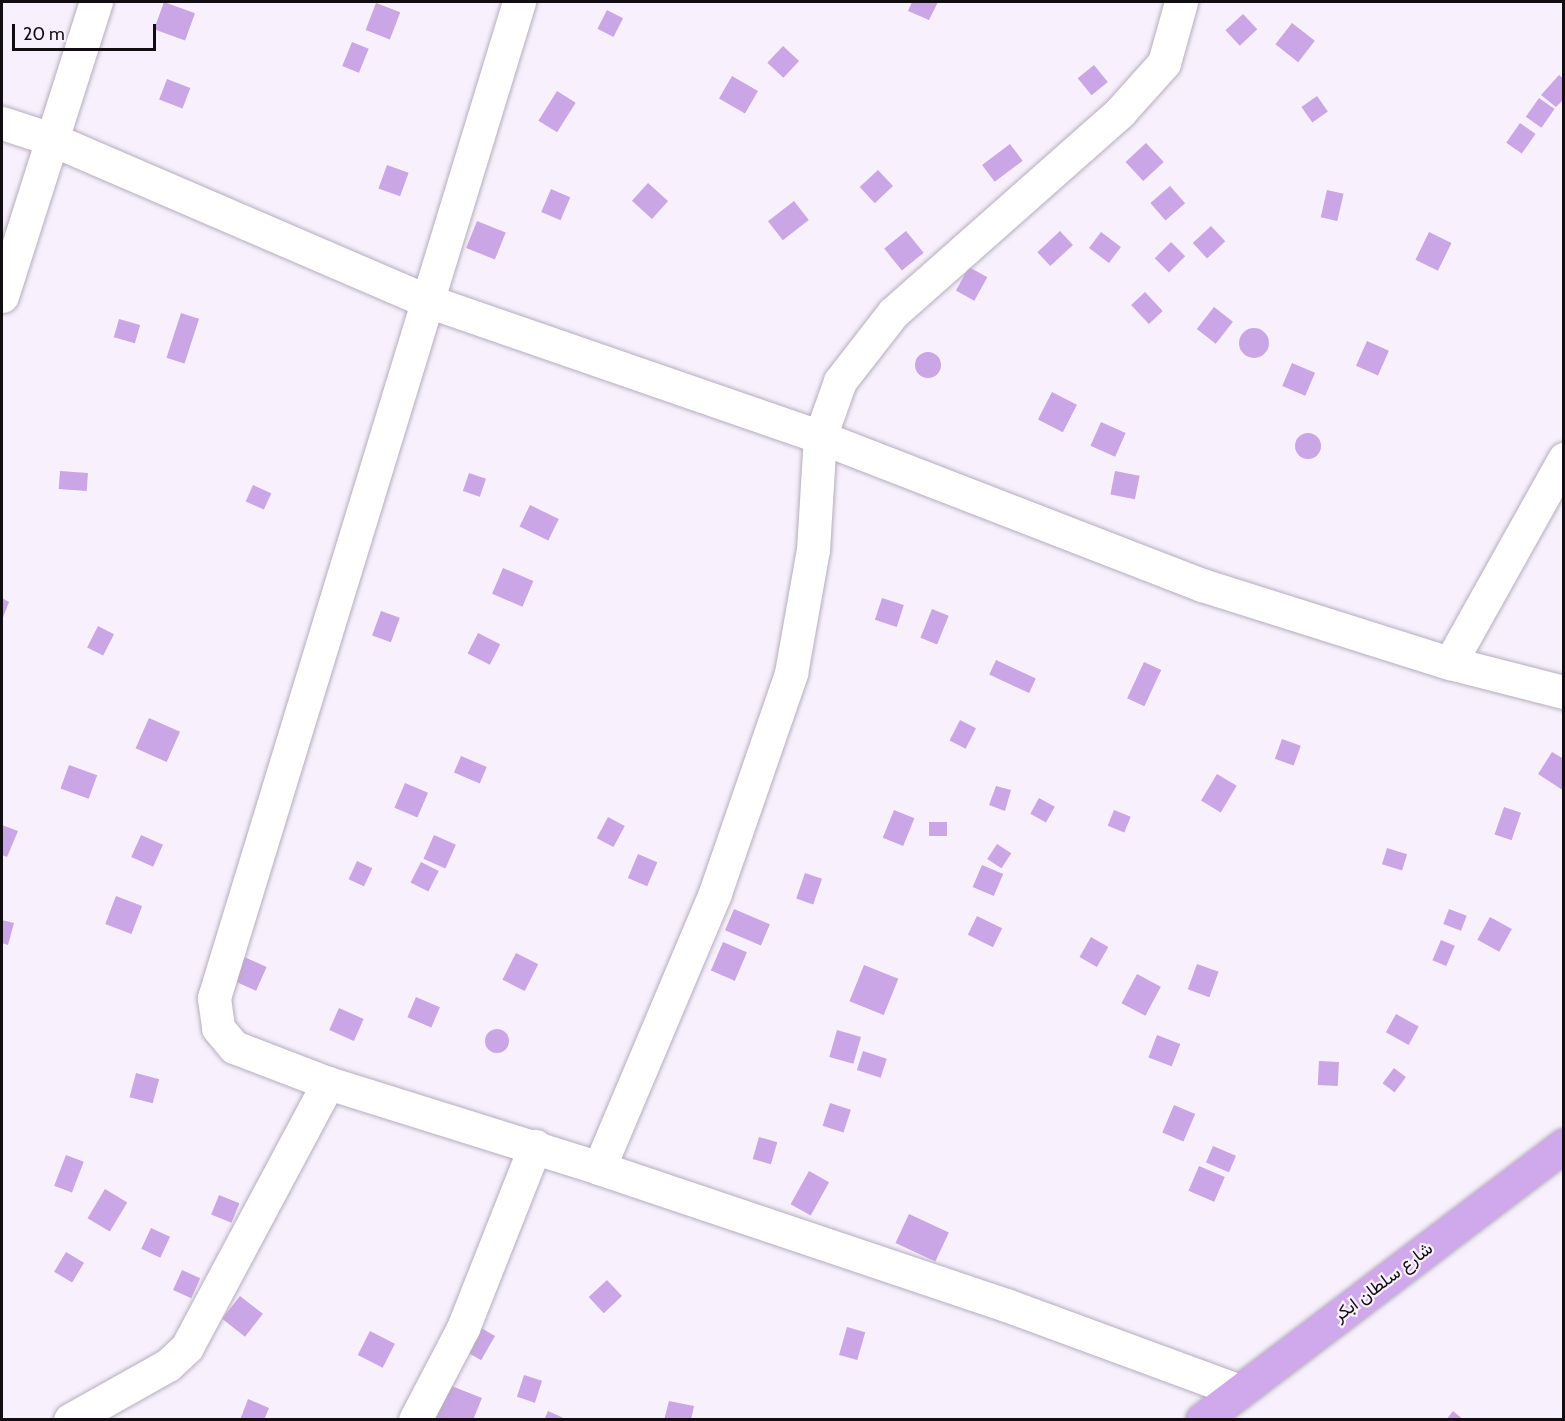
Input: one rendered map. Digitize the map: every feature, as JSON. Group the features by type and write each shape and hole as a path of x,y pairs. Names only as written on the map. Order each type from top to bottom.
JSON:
{"highway":[{"name":"شارع سلطان ابكر","path":"1202,1419 1563,1145"}],"street":[{"path":"2,296 96,2"},
{"path":"519,2 425,300 214,998 218,1028 234,1047 328,1083 535,1146 1005,1305 1240,1391"},
{"path":"599,1168 715,893 791,673 813,550 820,437 840,381 893,313 1120,112 1164,63 1181,2"},
{"path":"2,123 51,139 425,300 820,437 1202,585 1450,663 1563,692"},
{"path":"1450,663 1563,459"},
{"path":"70,1419 168,1365 187,1347 328,1083"},
{"path":"415,1419 463,1328 535,1146"}],"building":[{"path":"164,2 195,13 185,41 154,29"},
{"path":"912,2 938,2 929,20 908,11"},
{"path":"376,3 400,12 390,39 366,30"},
{"path":"607,10 623,18 614,37 597,29"},
{"path":"1243,14 1257,29 1240,46 1225,30"},
{"path":"1292,23 1315,41 1298,62 1275,44"},
{"path":"352,42 369,49 359,73 342,66"},
{"path":"783,46 799,61 783,78 767,63"},
{"path":"1094,65 1108,82 1092,95 1078,78"},
{"path":"1559,75 1564,79 1564,99 1556,107 1541,95"},
{"path":"732,76 758,91 745,114 719,99"},
{"path":"167,79 190,88 182,108 159,100"},
{"path":"557,91 576,103 557,132 538,121"},
{"path":"1317,96 1328,112 1312,122 1301,107"},
{"path":"1539,98 1555,109 1541,128 1526,117"},
{"path":"1520,123 1536,134 1522,154 1506,143"},
{"path":"1146,143 1164,162 1143,181 1126,162"},
{"path":"1010,144 1023,161 995,182 982,165"},
{"path":"387,165 409,173 400,196 378,188"},
{"path":"878,170 893,186 875,203 860,187"},
{"path":"648,183 668,201 652,219 632,201"},
{"path":"1170,186 1185,203 1165,220 1150,203"},
{"path":"551,189 570,197 561,220 541,212"},
{"path":"1327,190 1344,194 1337,221 1321,217"},
{"path":"794,201 809,220 783,240 768,221"},
{"path":"477,221 506,233 495,260 466,248"},
{"path":"1211,226 1225,241 1207,258 1193,243"},
{"path":"906,231 924,253 902,270 884,249"},
{"path":"1060,231 1073,245 1050,266 1037,252"},
{"path":"1101,232 1121,247 1109,263 1089,248"},
{"path":"1429,232 1451,243 1438,271 1415,260"},
{"path":"1171,242 1185,256 1169,272 1155,258"},
{"path":"969,267 987,277 974,301 956,291"},
{"path":"1145,292 1163,311 1149,324 1131,305"},
{"path":"1214,307 1233,322 1216,344 1197,329"},
{"path":"181,313 199,319 185,364 166,358"},
{"path":"119,319 140,325 135,343 114,337"},
{"path":"1254,328 1260,329 1268,337 1268,349 1260,357 1254,358 1248,357 1240,349 1239,343 1240,337 1248,329"},
{"path":"1367,341 1389,351 1378,375 1356,366"},
{"path":"928,352 937,356 941,365 937,374 928,378 919,374 915,365 919,356"},
{"path":"1292,363 1315,373 1305,396 1282,386"},
{"path":"1052,392 1077,405 1063,432 1038,420"},
{"path":"1101,422 1126,433 1115,457 1090,446"},
{"path":"1308,433 1317,437 1321,446 1317,455 1308,459 1299,455 1295,446 1299,437"},
{"path":"60,471 88,473 87,491 59,489"},
{"path":"1115,471 1140,476 1135,499 1110,495"},
{"path":"469,473 486,479 480,497 463,491"},
{"path":"253,485 271,493 264,510 246,501"},
{"path":"530,505 559,519 548,541 519,527"},
{"path":"503,568 533,581 522,607 492,594"},
{"path":"2,598 9,602 2,620"},
{"path":"882,598 904,605 897,627 875,620"},
{"path":"932,609 949,616 937,644 920,638"},
{"path":"381,611 400,618 391,642 372,635"},
{"path":"98,626 114,634 103,656 87,647"},
{"path":"478,633 500,644 490,665 468,653"},
{"path":"996,660 1036,679 1029,693 989,675"},
{"path":"1144,662 1161,670 1144,706 1127,698"},
{"path":"149,718 180,732 167,762 136,748"},
{"path":"960,720 976,728 966,749 950,740"},
{"path":"1282,739 1301,746 1294,766 1275,759"},
{"path":"1552,752 1564,759 1564,791 1538,774"},
{"path":"461,756 487,767 480,784 454,773"},
{"path":"69,765 97,775 89,799 60,788"},
{"path":"1217,774 1237,786 1221,812 1201,801"},
{"path":"405,783 428,793 417,818 394,808"},
{"path":"996,786 1011,790 1005,811 989,805"},
{"path":"1039,798 1055,807 1046,822 1030,814"},
{"path":"1504,807 1521,813 1512,840 1495,834"},
{"path":"894,810 914,818 903,846 883,838"},
{"path":"1114,810 1131,817 1124,833 1108,826"},
{"path":"608,817 625,826 614,847 597,838"},
{"path":"929,822 947,822 947,836 929,836"},
{"path":"2,825 18,831 7,857 2,855"},
{"path":"141,835 163,845 153,867 131,857"},
{"path":"434,835 456,845 445,869 423,859"},
{"path":"997,844 1011,853 1001,868 987,859"},
{"path":"1387,848 1407,854 1402,870 1382,864"},
{"path":"638,854 657,862 647,886 628,878"},
{"path":"357,861 372,868 364,886 349,879"},
{"path":"421,862 439,871 428,892 411,882"},
{"path":"982,865 1003,874 994,896 973,887"},
{"path":"805,873 822,879 813,904 796,899"},
{"path":"116,896 142,906 131,934 105,924"},
{"path":"734,909 770,924 761,945 725,930"},
{"path":"1449,909 1467,916 1461,931 1443,924"},
{"path":"977,916 1002,928 993,947 968,935"},
{"path":"1490,917 1512,929 1499,952 1477,940"},
{"path":"2,920 14,923 8,945 2,943"},
{"path":"1091,937 1108,947 1097,967 1080,957"},
{"path":"1441,940 1455,946 1446,966 1432,960"},
{"path":"723,942 747,952 735,981 711,971"},
{"path":"516,953 538,964 525,991 502,980"},
{"path":"242,956 267,967 256,991 231,980"},
{"path":"1197,964 1219,972 1209,997 1188,989"},
{"path":"864,965 898,979 884,1015 849,1001"},
{"path":"1137,974 1161,987 1145,1016 1122,1003"},
{"path":"416,997 440,1007 431,1027 407,1017"},
{"path":"339,1008 364,1019 354,1041 329,1030"},
{"path":"1396,1014 1419,1027 1409,1045 1386,1032"},
{"path":"497,1029 506,1032 509,1041 506,1050 497,1053 488,1050 485,1041 488,1032"},
{"path":"837,1030 861,1037 853,1064 829,1057"},
{"path":"1157,1035 1180,1044 1172,1066 1148,1057"},
{"path":"863,1051 887,1059 881,1078 857,1070"},
{"path":"1319,1061 1339,1062 1338,1086 1318,1085"},
{"path":"1394,1068 1406,1077 1395,1092 1383,1083"},
{"path":"136,1073 159,1079 153,1103 130,1097"},
{"path":"830,1103 851,1110 844,1133 823,1126"},
{"path":"1174,1105 1195,1114 1183,1142 1162,1133"},
{"path":"759,1137 777,1142 771,1164 753,1159"},
{"path":"1213,1146 1236,1156 1229,1172 1206,1163"},
{"path":"66,1155 84,1162 72,1193 54,1186"},
{"path":"1199,1166 1225,1177 1214,1202 1188,1191"},
{"path":"809,1171 829,1182 811,1215 791,1204"},
{"path":"105,1189 127,1202 110,1232 87,1218"},
{"path":"219,1195 239,1203 232,1223 211,1214"},
{"path":"909,1214 949,1233 935,1262 895,1243"},
{"path":"151,1228 170,1237 160,1258 141,1249"},
{"path":"66,1252 84,1263 72,1283 54,1272"},
{"path":"182,1270 200,1278 191,1298 173,1290"},
{"path":"607,1280 622,1296 604,1313 589,1297"},
{"path":"240,1296 263,1314 245,1337 222,1319"},
{"path":"476,1325 495,1336 481,1360 462,1349"},
{"path":"847,1327 865,1332 857,1360 839,1355"},
{"path":"370,1331 395,1344 383,1368 358,1355"},
{"path":"524,1375 542,1381 535,1403 517,1397"},
{"path":"449,1385 482,1398 473,1420 435,1420"},
{"path":"248,1399 269,1408 264,1420 240,1420"},
{"path":"669,1401 694,1406 691,1420 664,1420"},
{"path":"548,1411 568,1420 544,1420"},
{"path":"1453,1411 1464,1420 1446,1420"}]}
